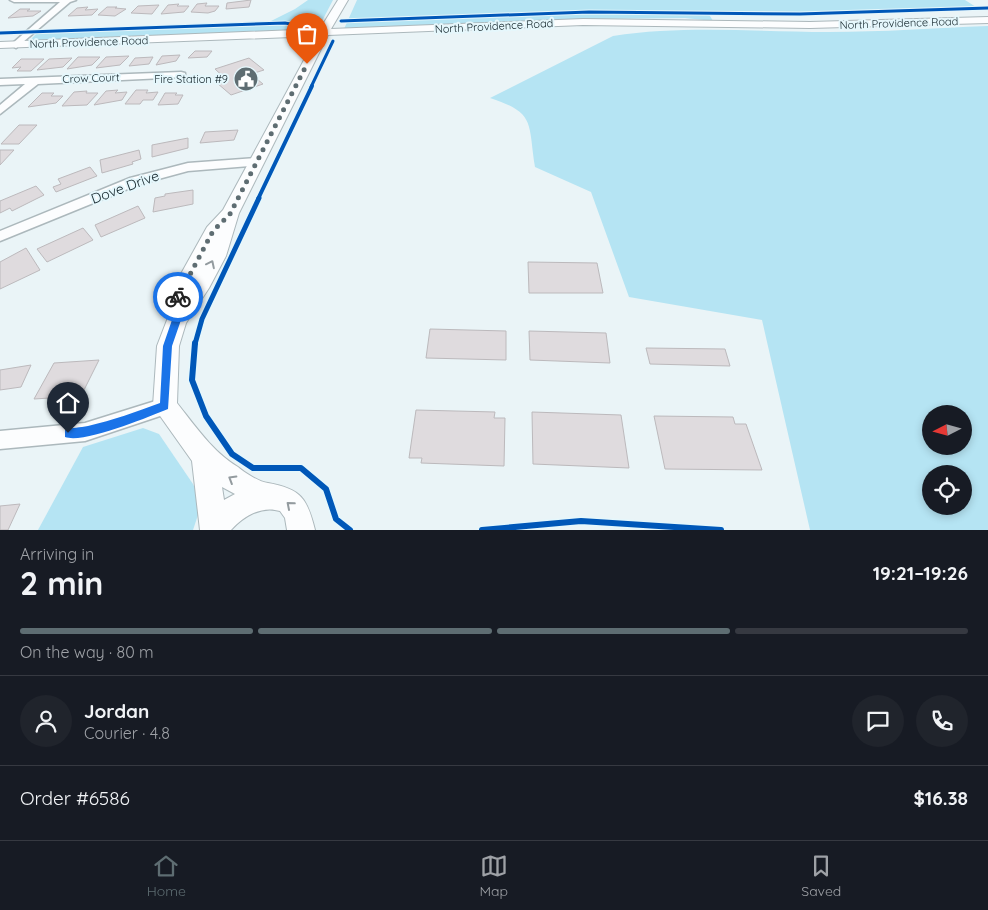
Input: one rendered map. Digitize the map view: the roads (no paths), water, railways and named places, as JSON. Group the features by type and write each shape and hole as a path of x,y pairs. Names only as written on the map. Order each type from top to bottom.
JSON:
{"street":[{"path":"14,0 76,0"},
{"path":"16,45 68,0"},
{"path":"264,496 229,477 204,457 164,406 168,346 177,320 195,298 227,233 230,214 338,4"},
{"name":"North Providence Road","path":"0,46 583,22 810,25 988,20"},
{"name":"Crow Court","path":"0,82 182,75"},
{"path":"0,111 36,80"},
{"name":"Dove Drive","path":"0,236 135,182 188,167 257,162"},
{"path":"0,440 85,432 164,406"},
{"path":"204,457 215,529"},
{"path":"215,529 233,508 248,500 264,496 278,497 290,503 298,514 302,529"}],"place":[{"name":"Fire Station #9","path":"246,79"}]}
